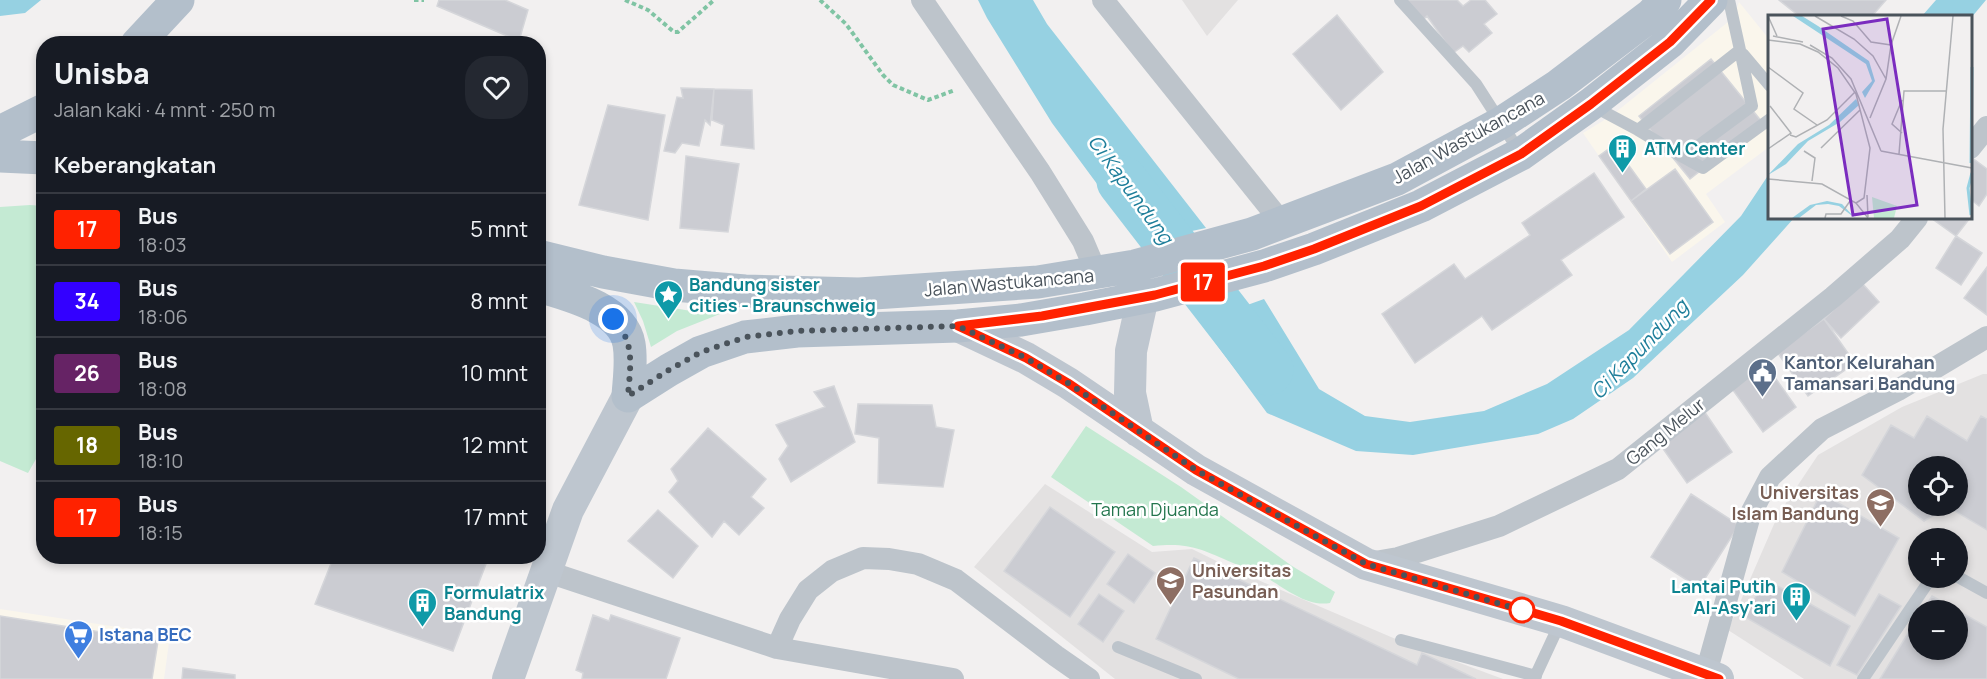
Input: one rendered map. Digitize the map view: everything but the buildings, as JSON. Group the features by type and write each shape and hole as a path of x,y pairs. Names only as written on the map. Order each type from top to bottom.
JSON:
{"main road":[{"name":"Jalan Wastukancana","path":"546,258 603,272 674,285 745,291 859,294 1038,282 1135,266 1267,229 1397,179 1501,123 1559,85 1651,15 1665,0"},
{"name":"Jalan Wastukancana","path":"628,396 701,352 746,337 797,331 958,326 1021,320 1149,296 1264,266 1314,249 1421,206 1521,154 1591,104 1670,42 1711,0"},
{"path":"144,36 174,2"},
{"path":"1618,40 1639,66"},
{"path":"0,132 36,114"},
{"path":"0,156 36,158"},
{"path":"507,679 568,510 628,396 629,343 622,328 604,310 546,288"},
{"path":"859,294 859,329"},
{"path":"1138,431 1130,393 1131,351 1149,296"},
{"path":"958,326 1026,358 1068,383 1196,470 1366,564 1561,621 1712,676"}],"street":[{"path":"922,0 1040,172 1083,242 1097,273"},
{"path":"1103,0 1267,229"},
{"name":"Gang Melur","path":"1366,564 1398,558 1500,526 1618,469 1833,297 1900,239 1916,219"},
{"path":"1712,676 1750,515 1770,477 1822,429 1898,390 1987,337"},
{"path":"777,648 790,619 808,590 816,583 832,571 862,558 889,559 918,564 956,580 1089,679"},
{"path":"545,571 777,648 953,679"}],"lane":[{"path":"1400,0 1476,84 1521,154"},
{"path":"1683,157 1752,106 1729,0"},
{"path":"1740,50 1768,84"},
{"path":"1638,130 1740,50"},
{"path":"1591,104 1702,168 1768,120"},
{"path":"1968,583 1987,593"},
{"path":"1863,679 1924,588"},
{"path":"1401,640 1535,678 1561,621"},
{"path":"1118,647 1196,679"}],"path":[{"path":"414,0 424,0"},
{"path":"625,0 648,10 674,32 678,32 714,0"},
{"path":"820,0 846,24 883,75 893,85 928,100 979,83"}],"shaded area":[{"path":"1182,0 1238,0 1207,36"},
{"path":"1739,2 1768,38 1768,148 1706,194 1725,222 1672,262 1583,133 1611,116 1733,18"},
{"name":"Universitas Islam Bandung","path":"1987,374 1987,679 1804,679 1728,630 1778,515 1818,455 1902,407"},
{"name":"Universitas Pasundan","path":"1045,484 1152,552 1192,549 1237,571 1398,640 1503,679 1115,679 974,567"},
{"name":"Istana BEC","path":"0,609 170,635 164,679 0,679"}],"green space":[{"path":"36,205 36,459 28,473 0,461 0,207"},
{"path":"634,302 720,314 677,331 651,347"},
{"name":"Taman Djuanda","path":"1086,426 1181,487 1292,566 1335,592 1330,603 1321,604 1305,600 1263,576 1203,550 1176,545 1153,546 1051,477"}],"water":[{"path":"0,0 41,0 25,13 0,16"},
{"path":"978,0 1033,0 1047,24 1206,228 1140,242 1052,123"},
{"path":"1936,0 1986,0 1972,17 1923,15"},
{"path":"1768,176 1768,219 1793,219 1743,275 1633,378 1573,419 1538,434 1413,455 1356,451 1267,413 1200,322 1264,299 1319,389 1365,416 1410,422 1484,411 1547,384 1629,330 1741,216"}],"waterway":[{"name":"Ci Kapundung","path":"1122,181 1268,370"}],"bus line":[{"name":"17","path":"1711,0 1670,42 1591,104 1521,154 1435,200 1314,249 1264,266 1155,295 1021,320 958,326 1026,358 1068,383 1196,470 1366,564 1561,621 1719,679"}],"place":[{"name":"ATM Center","path":"1623,174"},
{"name":"Bandung sister cities - Braunschweig","path":"668,320"},
{"name":"Kantor Kelurahan Tamansari Bandung","path":"1763,398"},
{"name":"Universitas Islam Bandung","path":"1880,528"},
{"name":"Universitas Pasundan","path":"1171,606"},
{"name":"Lantai Putih Al-Asy'ari","path":"1797,622"},
{"name":"Formulatrix Bandung","path":"423,628"},
{"name":"Istana BEC","path":"78,660"}],"route":[{"path":"613,319 622,328 629,343 628,396 701,352 746,337 797,331 958,326 1026,358 1068,383 1196,470 1366,564 1524,611 1522,610"}]}
